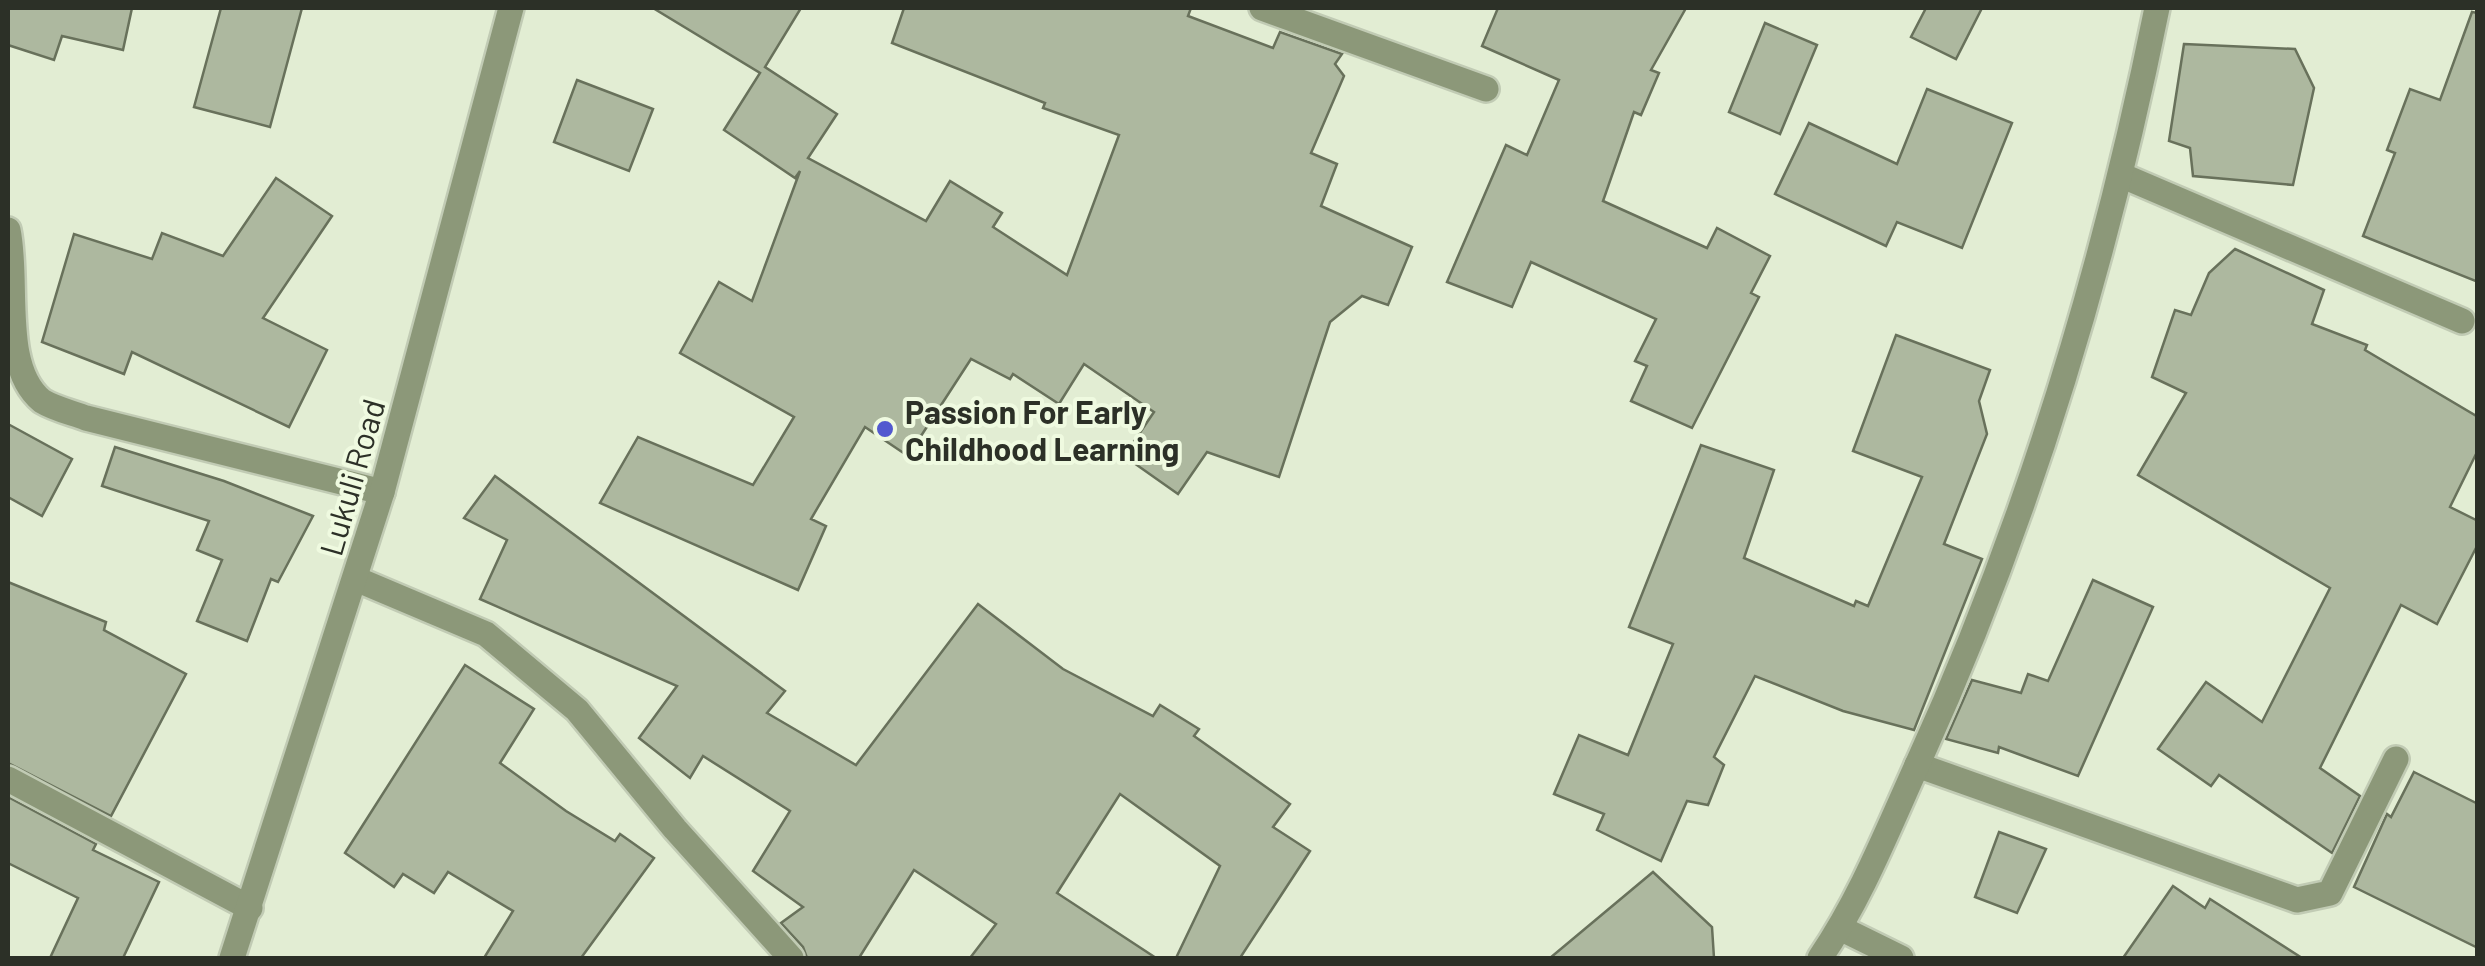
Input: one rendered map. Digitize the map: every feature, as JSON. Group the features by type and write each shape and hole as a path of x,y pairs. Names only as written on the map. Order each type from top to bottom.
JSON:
{"street":[{"name":"Lukuli Road","path":"232,958 382,492 511,8"},
{"path":"1262,8 1486,89"},
{"path":"1820,958 1840,928 1917,765 2016,526 2123,176 2157,8"},
{"path":"2123,176 2462,321"},
{"path":"8,230 11,355 21,381 42,401 86,418 382,492"},
{"path":"356,580 486,634 578,710 675,829 792,958"},
{"path":"1917,765 2297,900 2330,893 2396,759"},
{"path":"8,779 250,908"},
{"path":"1840,928 1901,958"}],"building":[{"path":"8,8 132,8 123,50 62,36 54,60 8,45"},
{"path":"221,8 302,8 270,127 194,107"},
{"path":"653,8 801,8 765,67 837,114 808,158 926,221 950,181 1002,213 993,227 1067,275 1119,135 1043,108 1045,103 892,43 904,8 1191,8 1188,16 1273,48 1280,32 1342,54 1335,64 1344,76 1311,153 1337,164 1321,206 1412,247 1388,305 1362,296 1330,322 1279,477 1207,452 1178,494 1124,456 1154,412 1084,364 1059,404 1013,374 1010,379 971,359 908,456 865,427 811,519 826,526 798,590 600,503 638,437 753,485 794,417 680,353 719,282 752,301 800,171 795,178 724,130 760,73"},
{"path":"1498,8 1686,8 1651,70 1659,73 1641,115 1634,112 1603,201 1707,248 1717,228 1770,256 1751,293 1759,297 1692,428 1631,401 1647,366 1635,361 1656,319 1531,262 1512,307 1447,282 1506,145 1527,155 1559,80 1482,46"},
{"path":"1926,8 1982,8 1956,59 1911,37"},
{"path":"2472,12 2478,13 2478,282 2363,236 2395,153 2387,150 2410,89 2440,100"},
{"path":"1765,23 1817,45 1780,134 1729,112"},
{"path":"2184,44 2295,49 2314,88 2293,185 2193,176 2190,148 2169,141"},
{"path":"577,80 653,109 629,171 554,142"},
{"path":"1927,89 2012,123 1962,248 1897,222 1886,246 1775,194 1809,123 1897,164"},
{"path":"276,178 332,216 263,318 327,350 289,427 132,352 124,374 42,342 74,234 152,259 162,233 223,256"},
{"path":"2235,249 2324,290 2312,324 2367,345 2365,350 2478,417 2478,450 2450,507 2478,521 2478,544 2437,624 2401,605 2320,768 2360,796 2332,853 2219,775 2211,786 2158,749 2206,682 2262,722 2330,588 2138,475 2186,393 2152,377 2175,310 2191,315 2209,273"},
{"path":"1896,335 1990,370 1979,401 1987,434 1944,544 1982,559 1914,730 1843,711 1755,676 1714,757 1724,765 1708,805 1687,801 1661,861 1597,830 1604,814 1554,794 1579,735 1628,755 1673,644 1629,627 1701,445 1774,470 1744,558 1854,606 1856,601 1868,606 1922,477 1853,451"},
{"path":"8,424 72,459 42,516 8,497"},
{"path":"115,447 224,481 313,516 278,582 271,579 247,641 197,621 222,560 197,550 209,521 102,486"},
{"path":"495,476 785,691 767,713 856,765 978,604 1063,669 1153,716 1160,705 1199,729 1194,736 1290,804 1273,827 1310,851 1240,958 1176,958 1220,866 1120,794 1057,893 1156,958 970,958 996,924 914,870 859,958 807,958 803,947 781,923 803,907 753,871 790,811 703,756 690,778 639,738 677,686 480,599 507,540 464,518"},
{"path":"2093,580 2153,607 2078,776 1999,747 1998,753 1946,739 1972,680 2021,693 2028,674 2048,681"},
{"path":"8,582 106,622 104,630 186,674 111,816 8,763"},
{"path":"465,665 534,709 500,763 566,811 615,841 620,834 654,858 581,958 484,958 513,911 448,872 434,893 403,874 394,887 345,853"},
{"path":"2414,772 2478,804 2478,948 2354,887 2387,814 2391,817"},
{"path":"8,797 96,844 93,850 159,882 123,958 50,958 78,898 8,863"},
{"path":"1999,832 2046,849 2017,913 1975,897"},
{"path":"1653,872 1712,927 1714,958 1550,958"},
{"path":"2173,886 2205,908 2210,899 2302,958 2123,958"}],"place":[{"name":"Passion For Early Childhood Learning","path":"885,429"}]}
